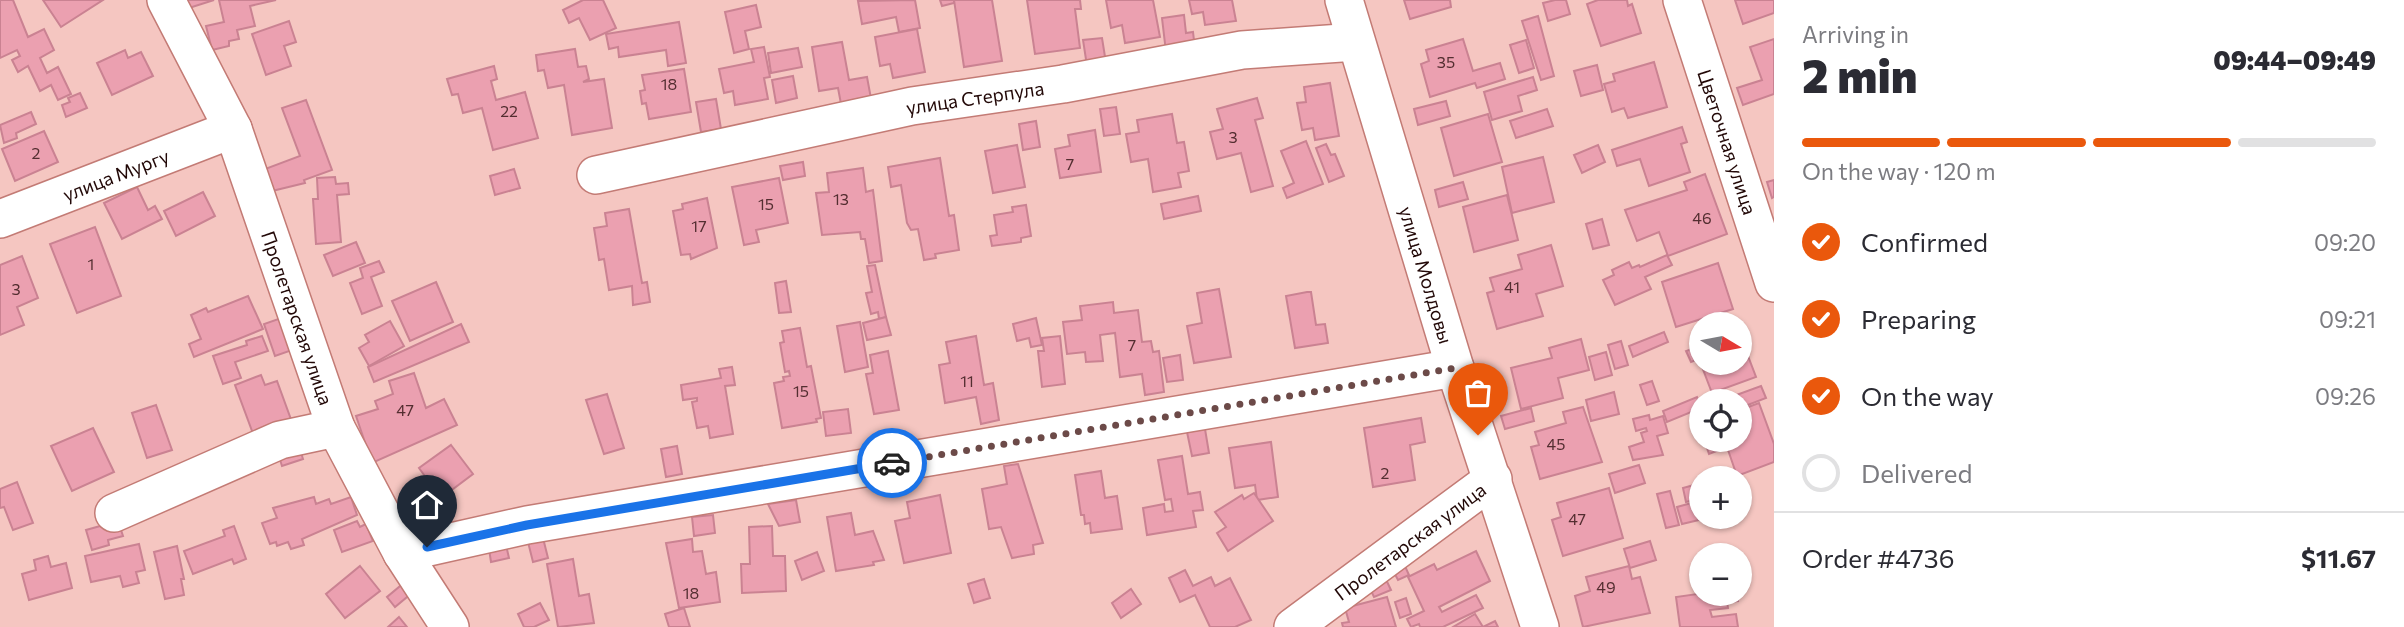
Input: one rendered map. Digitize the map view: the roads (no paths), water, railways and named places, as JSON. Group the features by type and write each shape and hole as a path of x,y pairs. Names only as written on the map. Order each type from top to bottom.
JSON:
{"street":[{"name":"Пролетарская улица","path":"166,0 233,129 336,428 402,553 450,627"},
{"name":"улица Молдовы","path":"1344,0 1455,368 1540,627"},
{"name":"Цветочная улица","path":"1682,0 1774,283"},
{"name":"улица Стерпула","path":"596,175 912,106 1063,84 1242,50 1356,42"},
{"name":"улица Мургу","path":"0,219 233,129"},
{"path":"402,553 527,525 1455,368"},
{"path":"114,513 280,440 336,428"},
{"name":"Пролетарская улица","path":"1293,627 1493,479"}]}
